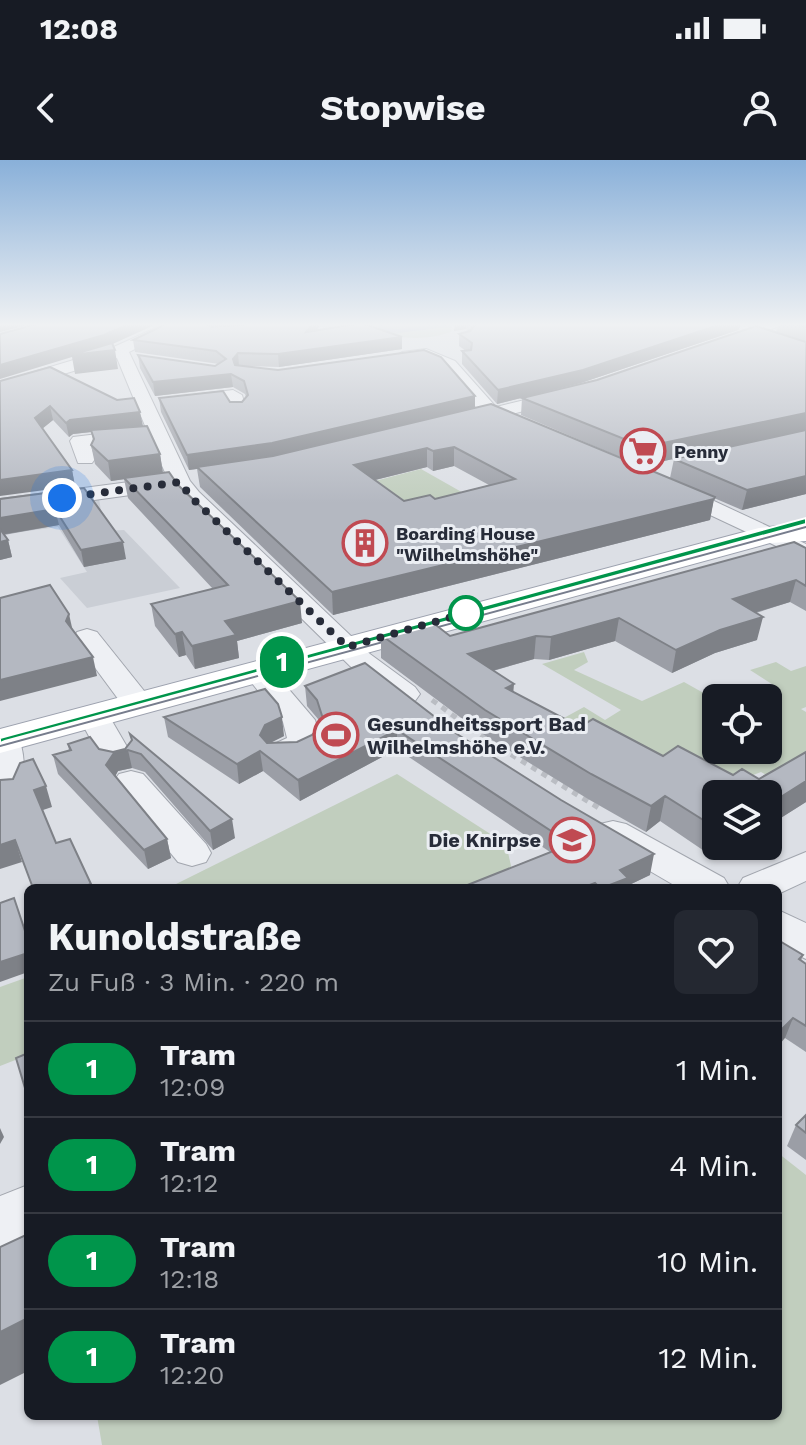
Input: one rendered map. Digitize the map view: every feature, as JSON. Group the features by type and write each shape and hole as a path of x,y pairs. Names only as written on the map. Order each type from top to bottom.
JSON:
{"main road":[{"path":"769,534 806,514"},
{"path":"2,740 769,534 806,532"}],"street":[{"path":"0,388 21,383"},
{"path":"137,383 160,434 194,480 191,497 347,647 430,706"},
{"path":"465,383 491,413 520,425"},
{"path":"436,427 588,390"},
{"path":"147,405 233,395 237,409"},
{"path":"85,459 80,441 160,434"},
{"path":"62,449 69,478 62,486 62,498"},
{"path":"682,466 646,474 806,553"},
{"path":"8,505 194,480"},
{"path":"0,482 14,496 8,505"},
{"path":"87,638 138,704"},
{"path":"258,672 299,720 305,743 282,753"},
{"path":"94,716 124,770 192,853"},
{"path":"2,740 6,789"},
{"path":"596,815 702,884"},
{"path":"766,884 806,865"},
{"path":"782,928 806,943"},
{"path":"0,1223 24,1213"}],"path":[{"path":"430,706 484,738 596,815"}],"shaded area":[{"path":"99,498 104,531 124,530 180,588 87,608 60,578 87,572 58,527 12,533 4,510"}],"green space":[{"path":"421,469 481,503 305,516 371,482"},
{"path":"584,652 588,662 574,670 642,701 684,682 702,692 702,764 782,764 782,684 772,684 750,670 776,662 791,671 806,666 806,707 801,709 806,712 806,766 782,780 775,780 761,772 740,780 702,780 702,783 655,771 562,719 584,707 605,720 621,710 542,664"},
{"path":"397,774 506,844 512,870 482,884 176,884"},
{"path":"24,978 24,1057 0,1066 0,987"},
{"path":"782,1156 806,1175 806,1445 102,1445 98,1420 782,1420"}],"building":[{"path":"0,383 82,383 117,400 134,398 140,412 66,423 50,406 35,418 72,470 0,480"},
{"path":"245,383 464,383 475,396 272,443 187,455 159,398 223,391 230,402 242,402 248,395"},
{"path":"492,383 528,383 498,390"},
{"path":"585,383 806,383 806,413 644,447 522,398"},
{"path":"491,404 715,497 332,592 197,467 273,456","holes":["454,447 515,479 435,499 430,495 404,501 354,465 427,448 433,451"]},
{"path":"147,426 160,454 108,461 91,445 94,439 91,430"},
{"path":"806,430 806,476 747,490 674,459"},
{"path":"169,472 178,485 300,601 225,621 236,635 192,646 182,632 175,634 151,604 228,585 124,478"},
{"path":"84,488 123,542 81,550 55,509 0,518 0,499"},
{"path":"0,529 8,540 0,542"},
{"path":"794,542 806,548 806,586 796,580 733,599 763,617 720,630 676,650 619,618 551,637 536,636 468,654 514,684 506,688 580,727 593,719 663,756 678,746 702,759 702,764 712,764 733,775 742,769 759,779 806,752 806,781 782,796 782,780 702,780 702,819 665,796 651,806 485,710 381,635 432,622 450,636"},
{"path":"50,585 69,614 66,621 93,657 0,680 0,598"},
{"path":"365,663 457,734 654,854 620,870 628,878 612,884 470,884 571,844 397,730 298,780 260,751 237,764 164,717 265,689 278,704 282,717 265,725 260,735 267,743 297,742 312,735 324,722 317,700 305,686"},
{"path":"130,734 232,819 210,831 141,754 128,750 114,753 106,765 167,839 144,850 53,755 71,750 68,744 90,737 99,749 113,752 125,749 132,740"},
{"path":"33,759 46,786 34,790 56,843 70,839 91,884 32,884 15,840 0,845 0,780 13,779 20,763"},
{"path":"14,898 24,928 24,954 0,962 0,903"},
{"path":"782,942 803,955 799,959 806,964 806,1026 793,1018 782,1029"},
{"path":"24,1055 24,1085 16,1058"},
{"path":"806,1115 806,1133 796,1125"},
{"path":"24,1236 24,1320 0,1332 0,1247"}],"tram line":[{"name":"1","path":"0,738 806,521"},
{"path":"0,746 806,527"}],"place":[{"name":"Penny","path":"643,451"},
{"name":"Boarding House \"Wilhelmshöhe\"","path":"365,543"},
{"name":"Gesundheitssport Bad Wilhelmshöhe e.V.","path":"336,735"},
{"name":"Die Knirpse","path":"572,840"}],"route":[{"path":"62,498 180,482 191,497 347,647 466,613"}]}
